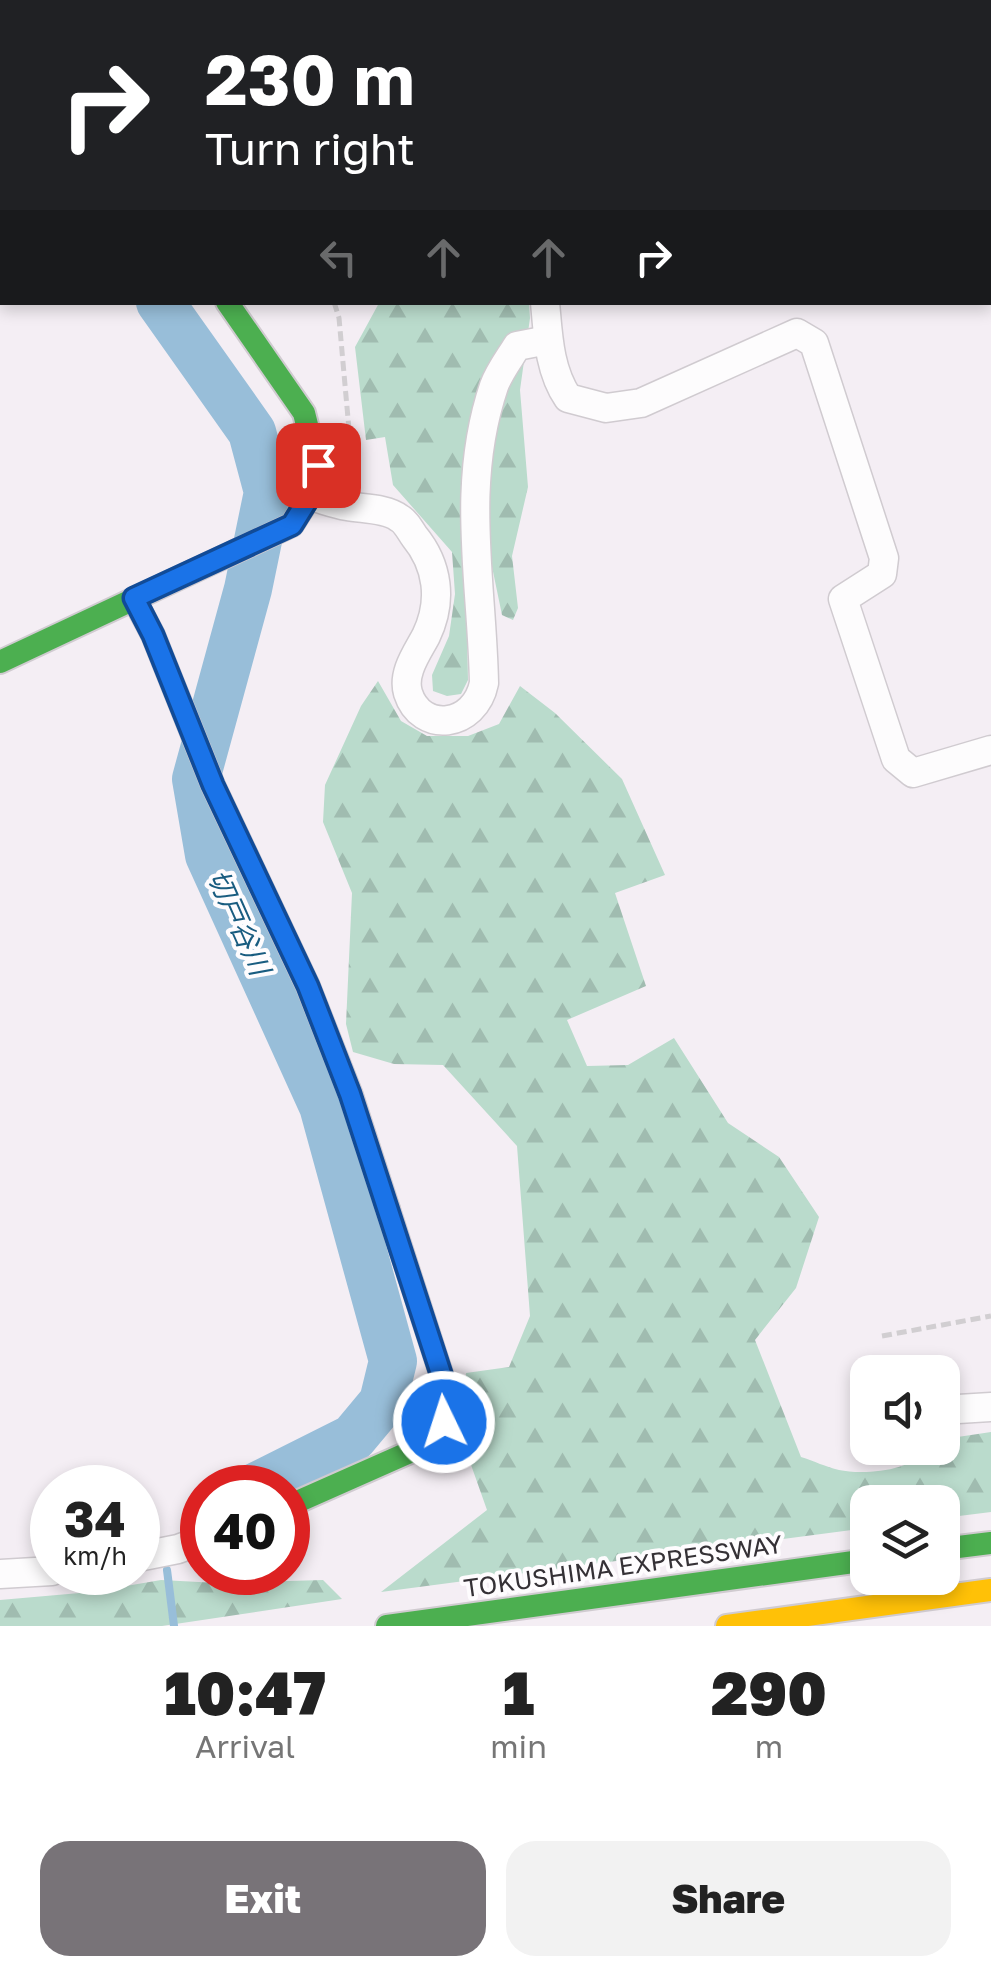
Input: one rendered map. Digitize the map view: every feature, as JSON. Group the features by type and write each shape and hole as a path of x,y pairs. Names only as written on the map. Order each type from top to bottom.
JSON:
{"main road":[{"path":"0,662 292,525 310,496 318,465 304,413 229,305"},
{"path":"134,598 153,635 213,785 308,986 350,1094 446,1389 444,1422 428,1444 310,1496"},
{"path":"960,1546 991,1542"},
{"name":"TOKUSHIMA EXPRESSWAY","path":"387,1626 850,1562"},
{"path":"726,1626 991,1590"}],"street":[{"path":"544,305 558,382 568,398 606,408 642,403 797,333 814,343 884,558 882,574 842,599 896,759 912,773 991,750"},
{"path":"310,496 398,516 426,551 436,582 436,602 429,630 409,669 408,693 414,705 434,718 445,721 467,714 476,706 484,684 473,518 479,451 495,384 516,346 548,340"},
{"path":"960,1409 991,1407"},
{"path":"0,1574 30,1572"}],"path":[{"path":"335,305 353,474 346,506"},
{"path":"882,1336 991,1316"}],"green space":[{"path":"378,305 529,305 520,390 528,487 512,556 518,608 513,620 502,615 490,557 465,541 468,680 461,694 447,696 433,691 432,675 449,636 455,594 452,552 393,485 385,437 366,440 355,347"},
{"path":"378,681 401,721 427,736 468,736 499,724 520,686 555,713 622,779 665,875 615,893 646,986 567,1020 587,1066 628,1065 674,1038 728,1123 779,1157 819,1217 796,1288 755,1340 801,1457 839,1470 861,1472 903,1465 960,1465 960,1437 991,1432 991,1512 960,1516 960,1485 850,1485 850,1530 381,1592 487,1510 459,1431 466,1373 509,1367 530,1316 517,1146 443,1065 394,1064 353,1052 346,1024 352,893 323,822 325,785 361,706"},
{"path":"160,1580 180,1581 180,1595 310,1595 310,1580 323,1580 342,1599 162,1626 0,1626 0,1600 57,1595 160,1595"}],"waterway":[{"name":"切戸谷川","path":"162,305 252,432 268,492 248,589 196,779 209,855 323,1106 393,1361 383,1402 353,1438 299,1465"},
{"path":"167,1570 174,1626"}],"traffic: fast":[{"path":"0,662 292,525 310,496 317,465 304,413 229,305"},
{"path":"310,1496 428,1444 444,1422 446,1389 388,1209"},
{"path":"960,1547 991,1543"},
{"path":"387,1626 850,1562"}],"traffic: slow":[{"path":"134,599 153,635 213,785 308,986 351,1095 388,1209"},
{"path":"727,1626 991,1590"}],"route":[{"path":"318,465 310,496 292,525 134,598 153,635 213,785 308,986 350,1094 446,1389 444,1422"}]}
